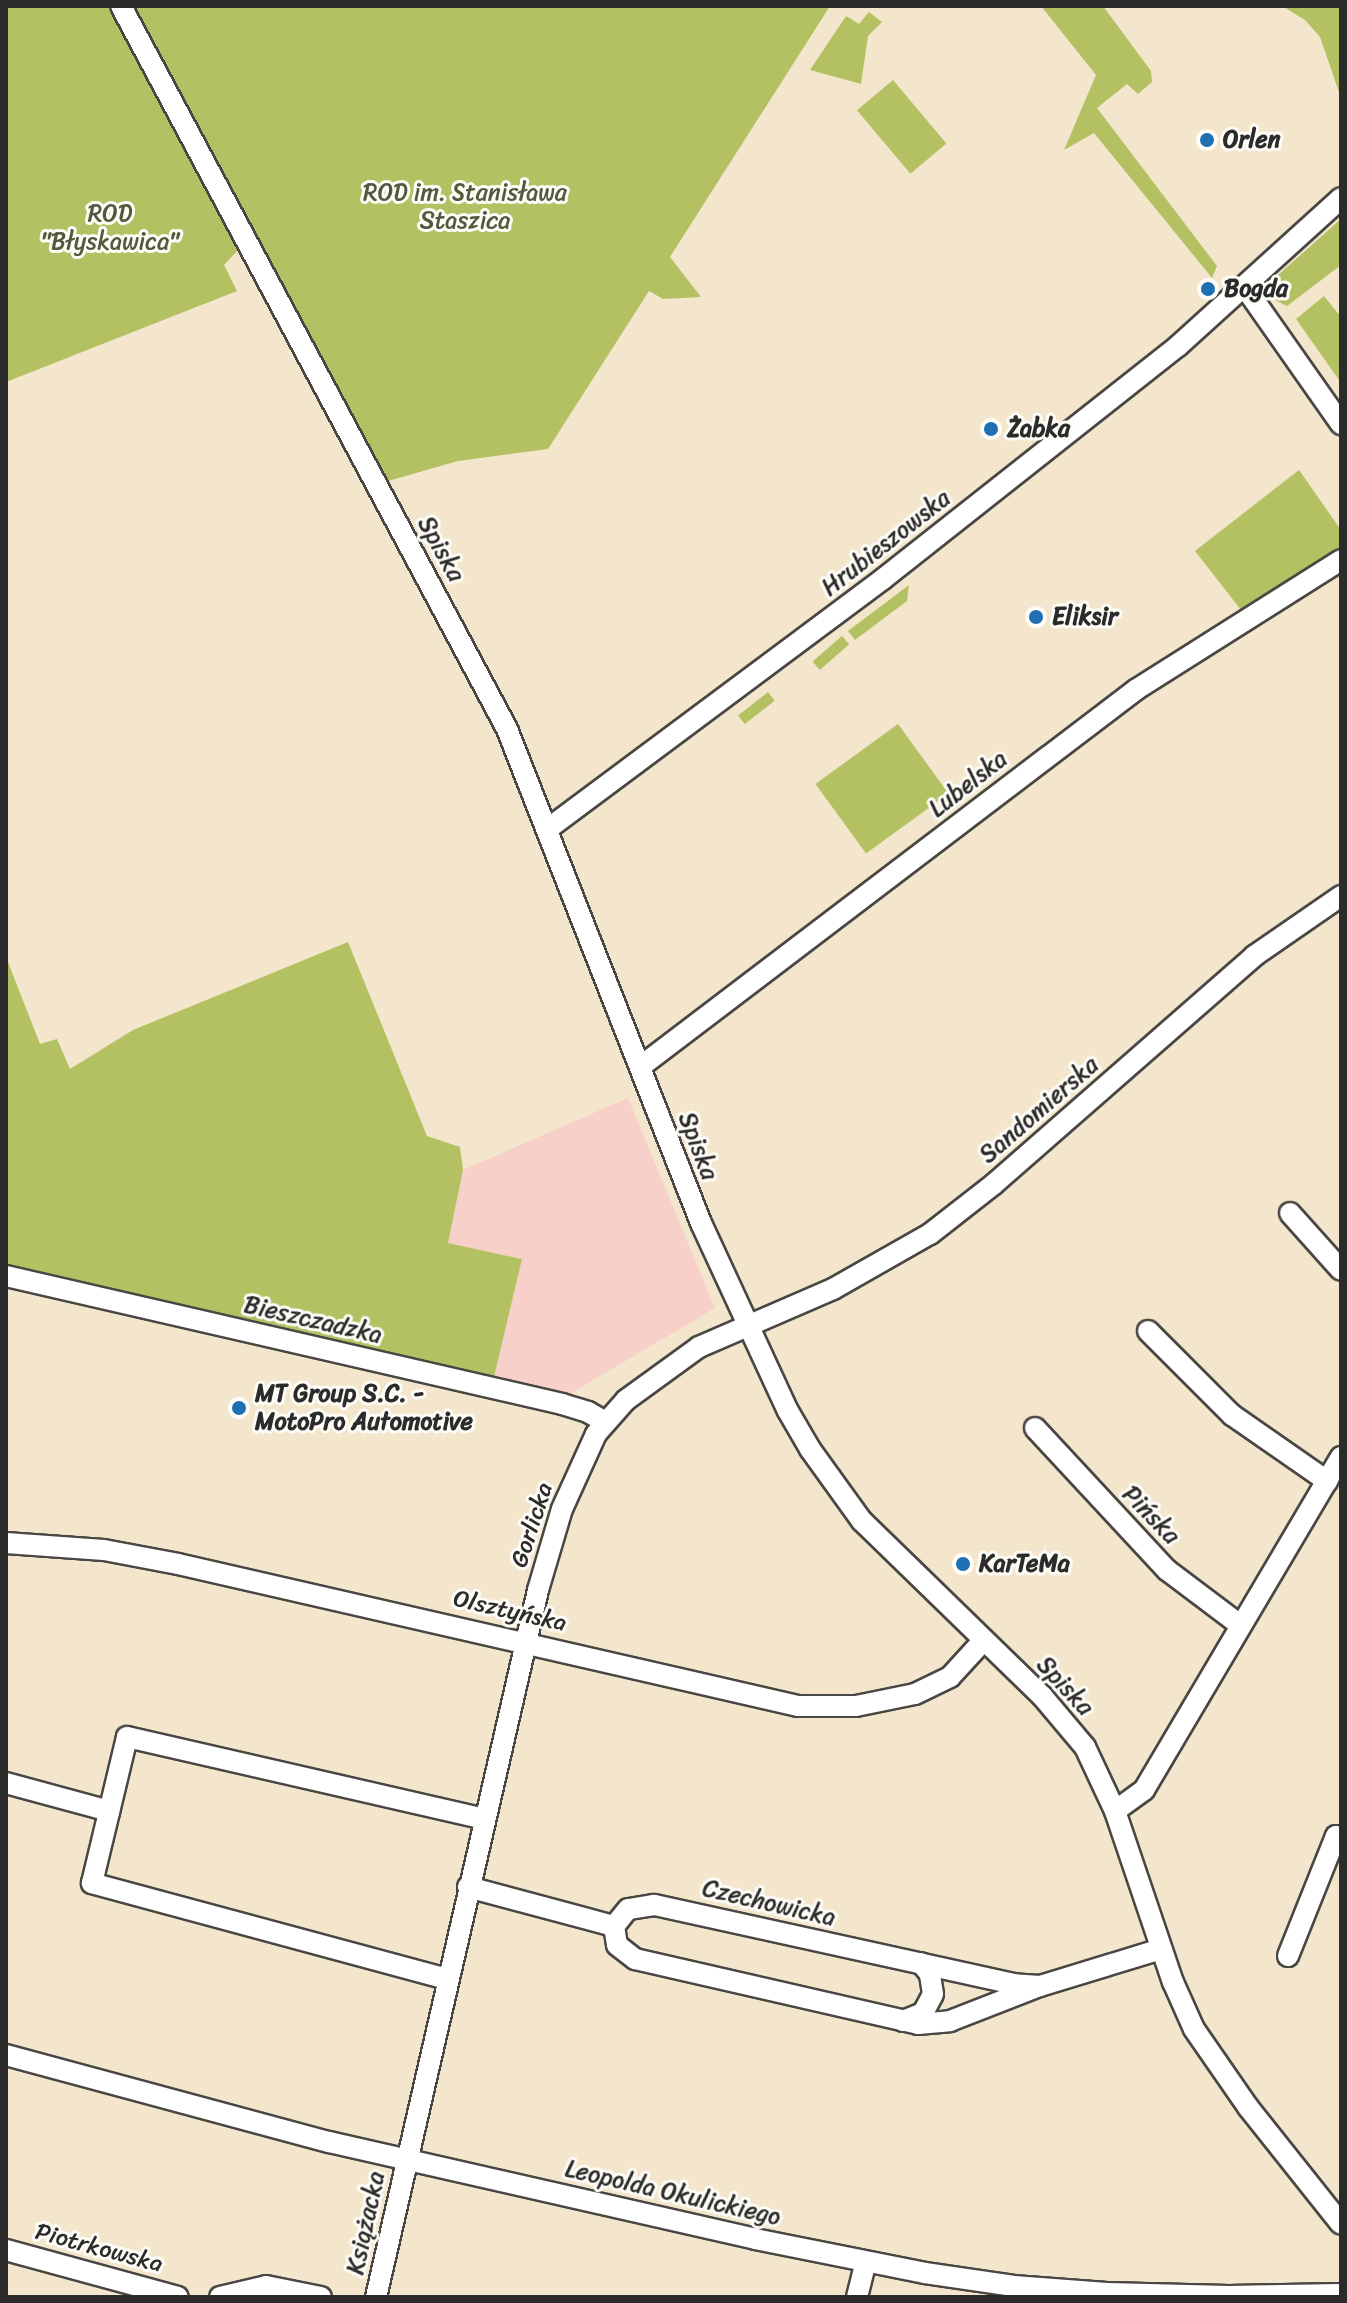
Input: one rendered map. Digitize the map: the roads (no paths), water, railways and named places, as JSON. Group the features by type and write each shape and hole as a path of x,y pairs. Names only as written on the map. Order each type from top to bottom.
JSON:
{"street":[{"name":"Spiska","path":"121,6 493,701 549,828 701,1223 788,1411 831,1481 888,1549 1065,1721 1099,1771 1179,1996 1209,2053 1341,2224"},
{"name":"Hrubieszowska","path":"549,828 930,543 1178,346 1341,198"},
{"path":"1244,286 1341,424"},
{"name":"Lubelska","path":"640,1067 1137,689 1341,560"},
{"name":"Sandomierska","path":"747,1325 857,1277 940,1226 994,1184 1254,956 1341,896"},
{"path":"1290,1213 1341,1270"},
{"name":"Bieszczadzka","path":"6,1276 562,1404 588,1412 605,1422"},
{"name":"Gorlicka","path":"407,2160 526,1641 562,1509 589,1447 605,1422 626,1400 678,1361 747,1325"},
{"path":"1148,1331 1232,1415 1327,1481"},
{"name":"Pińska","path":"1035,1428 1167,1570 1240,1625"},
{"path":"1115,1811 1144,1790 1341,1457"},
{"name":"Olsztyńska","path":"6,1543 125,1553 526,1641 776,1703 819,1707 877,1703 915,1694 950,1677 983,1641"},
{"path":"447,1979 92,1883 127,1737 484,1819"},
{"path":"6,1783 109,1811"},
{"path":"1288,1956 1336,1836 1341,1838"},
{"path":"468,1887 614,1926"},
{"name":"Czechowicka","path":"1040,1986 654,1905 628,1909 619,1916 614,1926 617,1945 635,1959 903,2021 950,2021 1040,1986 1161,1949"},
{"path":"903,2021 923,2013 933,1994 930,1974 921,1963"},
{"name":"Leopolda Okulickiego","path":"6,2055 407,2160 866,2262 1060,2290 1229,2296 1341,2294"},
{"name":"Książacka","path":"376,2297 407,2160"},
{"name":"Piotrkowska","path":"6,2250 178,2297"},
{"path":"857,2297 866,2262"},
{"path":"220,2297 266,2286 321,2297"}],"place":[{"name":"Orlen","path":"1207,140"},
{"name":"Bogda","path":"1208,289"},
{"name":"Żabka","path":"991,429"},
{"name":"Eliksir","path":"1036,617"},
{"name":"MT Group S.C. - MotoPro Automotive","path":"239,1408"},
{"name":"KarTeMa","path":"963,1564"}],"park label":[{"name":"ROD im. Stanisława Staszica","path":"465,207"},
{"name":"ROD \"Błyskawica\"","path":"110,228"}]}
